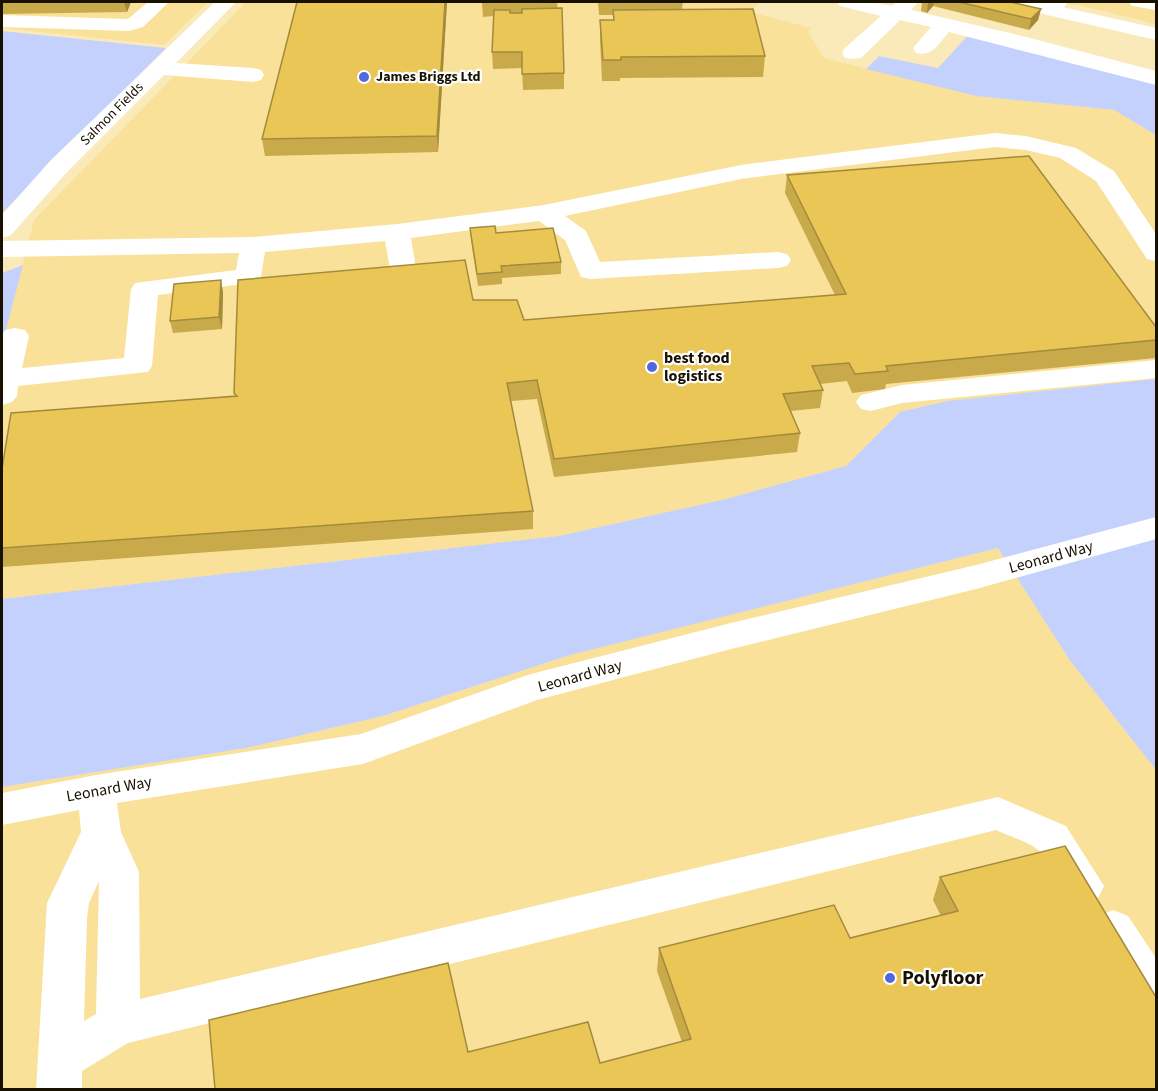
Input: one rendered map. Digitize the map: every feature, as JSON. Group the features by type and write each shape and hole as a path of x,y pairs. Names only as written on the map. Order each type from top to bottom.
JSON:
{"street":[{"path":"2,21 129,25 136,23 159,2"},
{"name":"Salmon Fields","path":"2,230 59,166 225,2"},
{"path":"847,2 903,7 944,24 1026,43 1156,78"},
{"path":"1015,2 1054,5 1156,34"},
{"path":"1139,2 1156,4"},
{"path":"853,53 903,7"},
{"path":"924,48 944,24"},
{"path":"159,68 253,75"},
{"path":"2,249 253,245 397,232 544,213 741,172 995,140 1026,143 1068,153 1105,176 1156,253"},
{"path":"544,213 577,236 590,271 778,260"},
{"path":"397,232 402,269"},
{"path":"15,336 3,387 138,366 145,289 248,276 253,245"},
{"path":"871,402 902,394 1156,369"},
{"name":"Leonard Way","path":"2,809 96,791 363,749 531,688 731,636 976,577 1156,528"},
{"path":"96,791 101,832 119,872 118,1025"},
{"path":"60,1075 118,1025 998,813 1052,838 1156,994"},
{"path":"60,1075 68,903 101,832"}],"shaded area":[{"path":"2,2 208,2 164,45 2,28"},
{"path":"246,2 761,2 752,9 755,13 811,28 808,32 824,58 976,96 1114,110 1156,135 1156,379 947,401 900,412 846,466 726,499 559,536 2,599 2,345 34,220"},
{"path":"1059,2 1156,2 1156,24 1082,6"},
{"path":"2,31 166,48 2,213"},
{"path":"971,32 1156,79 1156,135 1114,110 976,96 866,69 879,56 938,68"},
{"path":"23,265 2,345 2,273"},
{"path":"1156,379 1156,770 1069,659 998,548 570,655 383,716 246,748 2,787 2,599 559,536 726,499 846,466 900,412 947,401"},
{"path":"999,548 1069,659 1156,770 1156,1089 2,1090 2,787 246,748 383,716 570,655"}],"building":[{"name":"James Briggs Ltd","path":"297,2 445,2 437,136 262,139"},
{"path":"959,2 1010,2 1041,9 1031,19"},
{"path":"562,8 564,73 522,74 522,52 492,52 494,10 522,13 522,9"},
{"path":"753,9 765,56 621,57 621,60 603,60 600,20 614,20 613,10"},
{"name":"best food logistics","path":"1029,156 1156,327 1156,340 886,366 888,371 855,374 849,363 812,366 823,390 783,394 800,433 554,459 537,380 507,383 533,511 2,548 2,469 11,413 237,396 234,393 238,280 465,260 473,300 517,300 524,320 846,294 787,175"},
{"path":"495,226 496,233 553,228 561,262 501,266 502,272 477,274 470,228"},
{"path":"221,280 219,317 170,321 174,284"},
{"name":"Polyfloor","path":"1065,846 1156,997 1156,1089 215,1089 209,1020 448,963 468,1052 588,1022 600,1063 691,1039 659,948 834,905 850,938 958,911 940,877"}],"place":[{"name":"James Briggs Ltd","path":"364,77"},
{"name":"best food logistics","path":"652,367"},
{"name":"Polyfloor","path":"890,978"}]}
